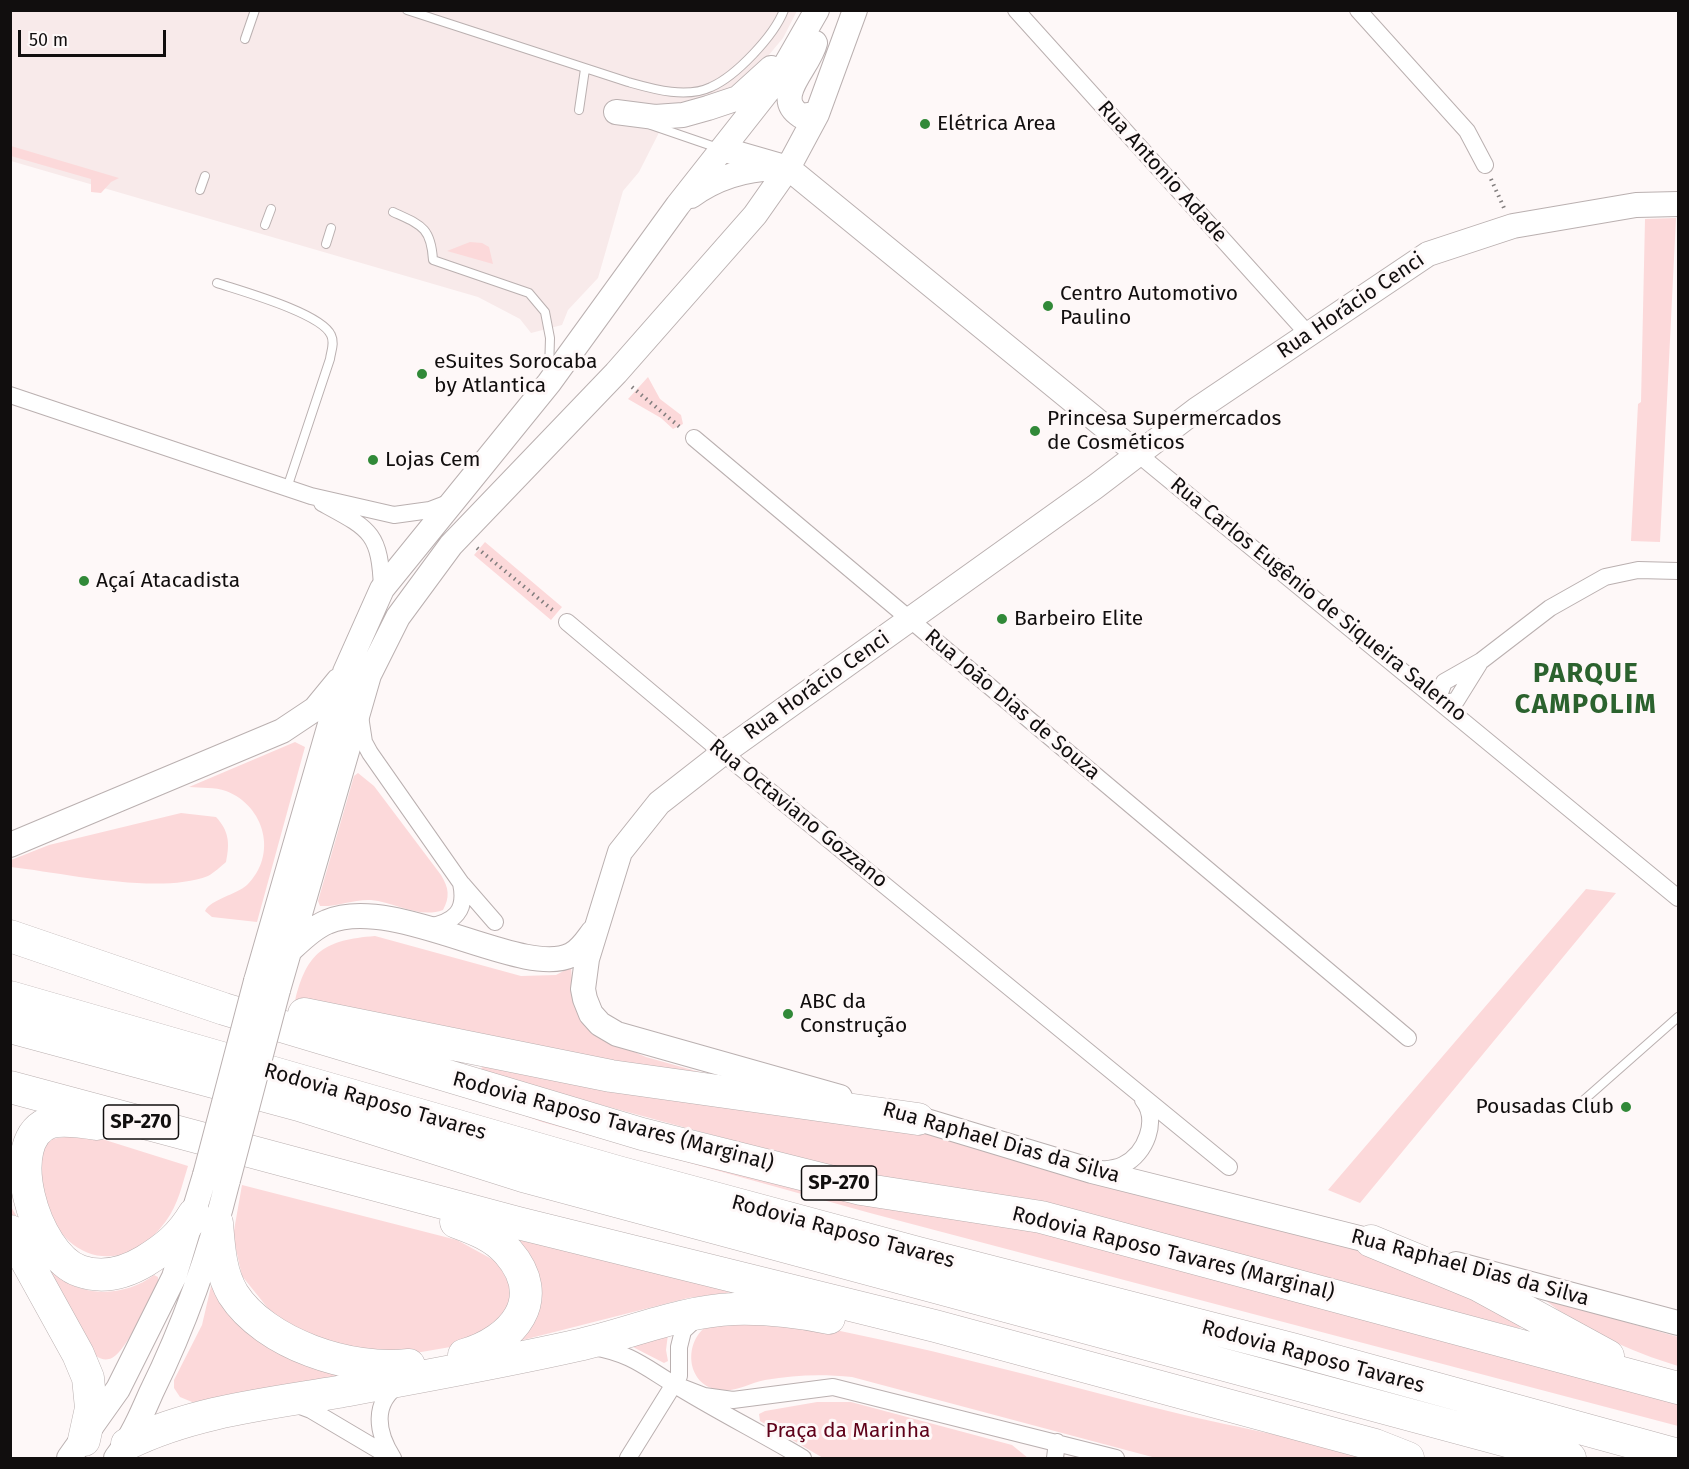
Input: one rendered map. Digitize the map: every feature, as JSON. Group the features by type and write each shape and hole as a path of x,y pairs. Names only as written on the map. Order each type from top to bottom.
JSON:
{"highway":[{"name":"Rodovia Raposo Tavares (Marginal)","path":"10,936 224,1009 425,1071 642,1134 861,1189 1041,1217 1678,1387"},
{"path":"130,977 611,1076 918,1119"},
{"name":"Rodovia Raposo Tavares","path":"11,1005 918,1253 1292,1349 1678,1455"},
{"name":"Rodovia Raposo Tavares","path":"11,1005 299,1105 523,1176 1570,1458"},
{"name":"SP-270","path":"10,1087 518,1223 935,1326 1127,1380 1374,1445 1408,1458"},
{"path":"272,1156 125,1128 85,1122 52,1121 29,1133 18,1154 20,1190 32,1221 52,1249 78,1270 115,1275 138,1265 164,1249 206,1218 233,1293 258,1322 290,1342 326,1356 366,1364 406,1366 485,1349 506,1335 518,1320 526,1301 526,1279 508,1251 480,1231 324,1170"},
{"path":"10,1231 78,1354 88,1378 91,1408 76,1449"},
{"path":"1371,1241 1478,1285 1586,1345 1678,1387"},
{"name":"SP-270","path":"704,1312 734,1309 813,1315 1127,1380"},
{"path":"122,1451 159,1428 186,1421 572,1347 704,1312"}],"main road":[{"path":"122,1451 172,1350 206,1218 205,1174 267,986 300,873 345,672 382,589 549,383 678,205 778,78 817,10"},
{"path":"817,114 801,116 792,111 787,102 789,93 813,53 823,10"},
{"path":"288,953 300,873 360,713 369,675 398,617 461,535 616,373 756,215 788,168 817,114 855,10"},
{"path":"616,112 655,117 683,114 738,98 798,45"},
{"path":"722,149 788,168"},
{"path":"678,205 708,183 752,169 788,168"},
{"name":"Rua Carlos Eugênio de Siqueira Salerno","path":"788,168 1138,454"},
{"name":"Rua Horácio Cenci","path":"594,930 620,852 659,802 723,753 1308,334 1428,254 1513,226 1636,205 1678,204"},
{"name":"Rua Horácio Cenci","path":"1095,487 1105,474 1111,457 1110,441 1101,423"},
{"path":"10,845 282,731 315,709 345,672"},
{"path":"76,1449 118,1389 174,1276 228,1180 267,986 288,953 309,932 327,922 346,916 366,916 428,927 500,949 546,959 570,956 577,952 594,930"},
{"name":"Rua Raphael Dias da Silva","path":"594,930 583,989 591,1014 607,1030 1092,1171 1371,1241 1678,1323"}],"street":[{"name":"Rua Antonio Adade","path":"1016,10 1308,334"},
{"path":"1358,10 1467,131 1485,165"},
{"path":"10,395 311,496 394,514 430,510 451,502"},
{"name":"Rua João Dias de Souza","path":"693,438 1408,1038"},
{"name":"Rua Carlos Eugênio de Siqueira Salerno","path":"1138,454 1678,898"},
{"path":"311,496 360,524 373,537 381,557 382,589"},
{"path":"1441,701 1444,682 1481,661 1550,608 1605,577 1638,570 1678,571"},
{"name":"Rua Octaviano Gozzano","path":"567,622 723,753 1229,1167"},
{"path":"360,713 364,742 370,753 461,883 464,897 470,906 495,922"},
{"path":"428,927 444,924 470,906"},
{"name":"Rua Octaviano Gozzano","path":"1092,1171 1121,1166 1130,1161 1143,1146 1149,1133 1150,1109 1136,1092"},
{"path":"628,1458 679,1376 679,1347 683,1331 704,1312"},
{"path":"572,1347 595,1347 630,1357 803,1458"},
{"path":"393,1458 379,1434 379,1422 388,1393 406,1380"},
{"path":"673,1384 718,1398 733,1400 832,1387 1056,1450 1116,1458"},
{"path":"749,1426 741,1415 743,1408 769,1395"},
{"path":"282,1401 311,1410 393,1458"}],"lane":[{"path":"245,39 255,10"},
{"path":"407,10 658,91 680,92 710,88 760,49 784,10"},
{"path":"579,110 585,69"},
{"path":"616,112 722,149"},
{"path":"200,189 205,176"},
{"path":"266,225 271,209"},
{"path":"393,212 427,231 432,240 433,260 529,294 545,312 550,338 549,383"},
{"path":"326,244 331,228"},
{"path":"217,283 281,304 325,327 331,335 333,342 330,359 287,488"},
{"path":"1576,1107 1678,1017"}],"path":[{"path":"1485,165 1513,226"},
{"path":"616,373 693,438"},
{"path":"461,535 567,622"}],"shaded area":[{"path":"10,11 797,11 783,38 754,73 724,96 673,105 639,172 623,191 598,278 568,310 562,325 531,333 520,319 478,297 11,161"}],"green space":[{"path":"11,146 119,178 111,182 101,193 91,192 91,179 11,156"},
{"path":"1676,218 1660,542 1631,541 1638,404 1641,402 1645,219"},
{"path":"470,242 482,243 489,247 493,264 447,251"},
{"path":"648,377 660,399 681,415 683,424 673,429 661,418 628,399"},
{"path":"485,542 562,607 551,620 474,555"},
{"path":"295,742 305,747 257,922 212,917 205,911 208,907 247,885 257,873 262,860 263,832 258,819 239,798 226,791 213,788 189,787"},
{"path":"358,773 374,786 441,875 448,893 443,910 425,913 371,900 320,906 318,901 354,776"},
{"path":"181,813 216,817 226,832 228,849 226,862 208,876 188,881 138,883 11,867 11,860 49,845"},
{"path":"1586,889 1616,893 1360,1203 1328,1190"},
{"path":"375,936 521,976 556,975 571,967 574,1003 604,1039 646,1057 714,1076 717,1083 295,1001 306,970 321,951 343,941"},
{"path":"484,1063 946,1136 1410,1261 1526,1326 1518,1328 1045,1206 857,1174 487,1074 481,1069"},
{"path":"450,1088 1097,1241 1678,1399 1678,1426 870,1213 542,1122"},
{"path":"86,1134 188,1166 170,1215 150,1239 132,1251 114,1256 96,1255 80,1249 65,1237 53,1220 44,1198 38,1172 44,1140"},
{"path":"242,1185 457,1240 499,1263 513,1293 503,1314 468,1344 392,1357 310,1338 275,1317 242,1276 233,1236"},
{"path":"10,1205 45,1261 52,1270 70,1284 82,1289 107,1292 132,1287 154,1275 158,1277 158,1282 129,1338 115,1356 103,1359 88,1350 11,1214"},
{"path":"520,1239 748,1290 688,1298 519,1341"},
{"path":"212,1282 352,1370 340,1379 218,1401 192,1402 180,1397 174,1388 174,1380 202,1325"},
{"path":"1542,1298 1678,1337 1678,1366 1642,1354 1590,1330"},
{"path":"792,1322 932,1351 1189,1416 1338,1450 1362,1458 1156,1458 852,1377 819,1375 787,1377 765,1380 738,1389 721,1390 701,1382 695,1373 691,1353 699,1334 707,1326"},
{"path":"668,1334 666,1350 668,1361 664,1363 629,1345"},
{"name":"Praça da Marinha","path":"817,1402 851,1402 1012,1445 1028,1458 823,1458 760,1421 759,1414 765,1411"}],"place":[{"name":"Elétrica Area","path":"925,124"},
{"name":"Centro Automotivo Paulino","path":"1048,306"},
{"name":"eSuites Sorocaba by Atlantica","path":"422,374"},
{"name":"Princesa Supermercados de Cosméticos","path":"1035,431"},
{"name":"Lojas Cem","path":"373,460"},
{"name":"Açaí Atacadista","path":"84,581"},
{"name":"Barbeiro Elite","path":"1002,619"},
{"name":"ABC da Construção","path":"788,1014"},
{"name":"Pousadas Club","path":"1626,1107"}],"district":[{"name":"PARQUE CAMPOLIM","path":"1586,690"}]}
